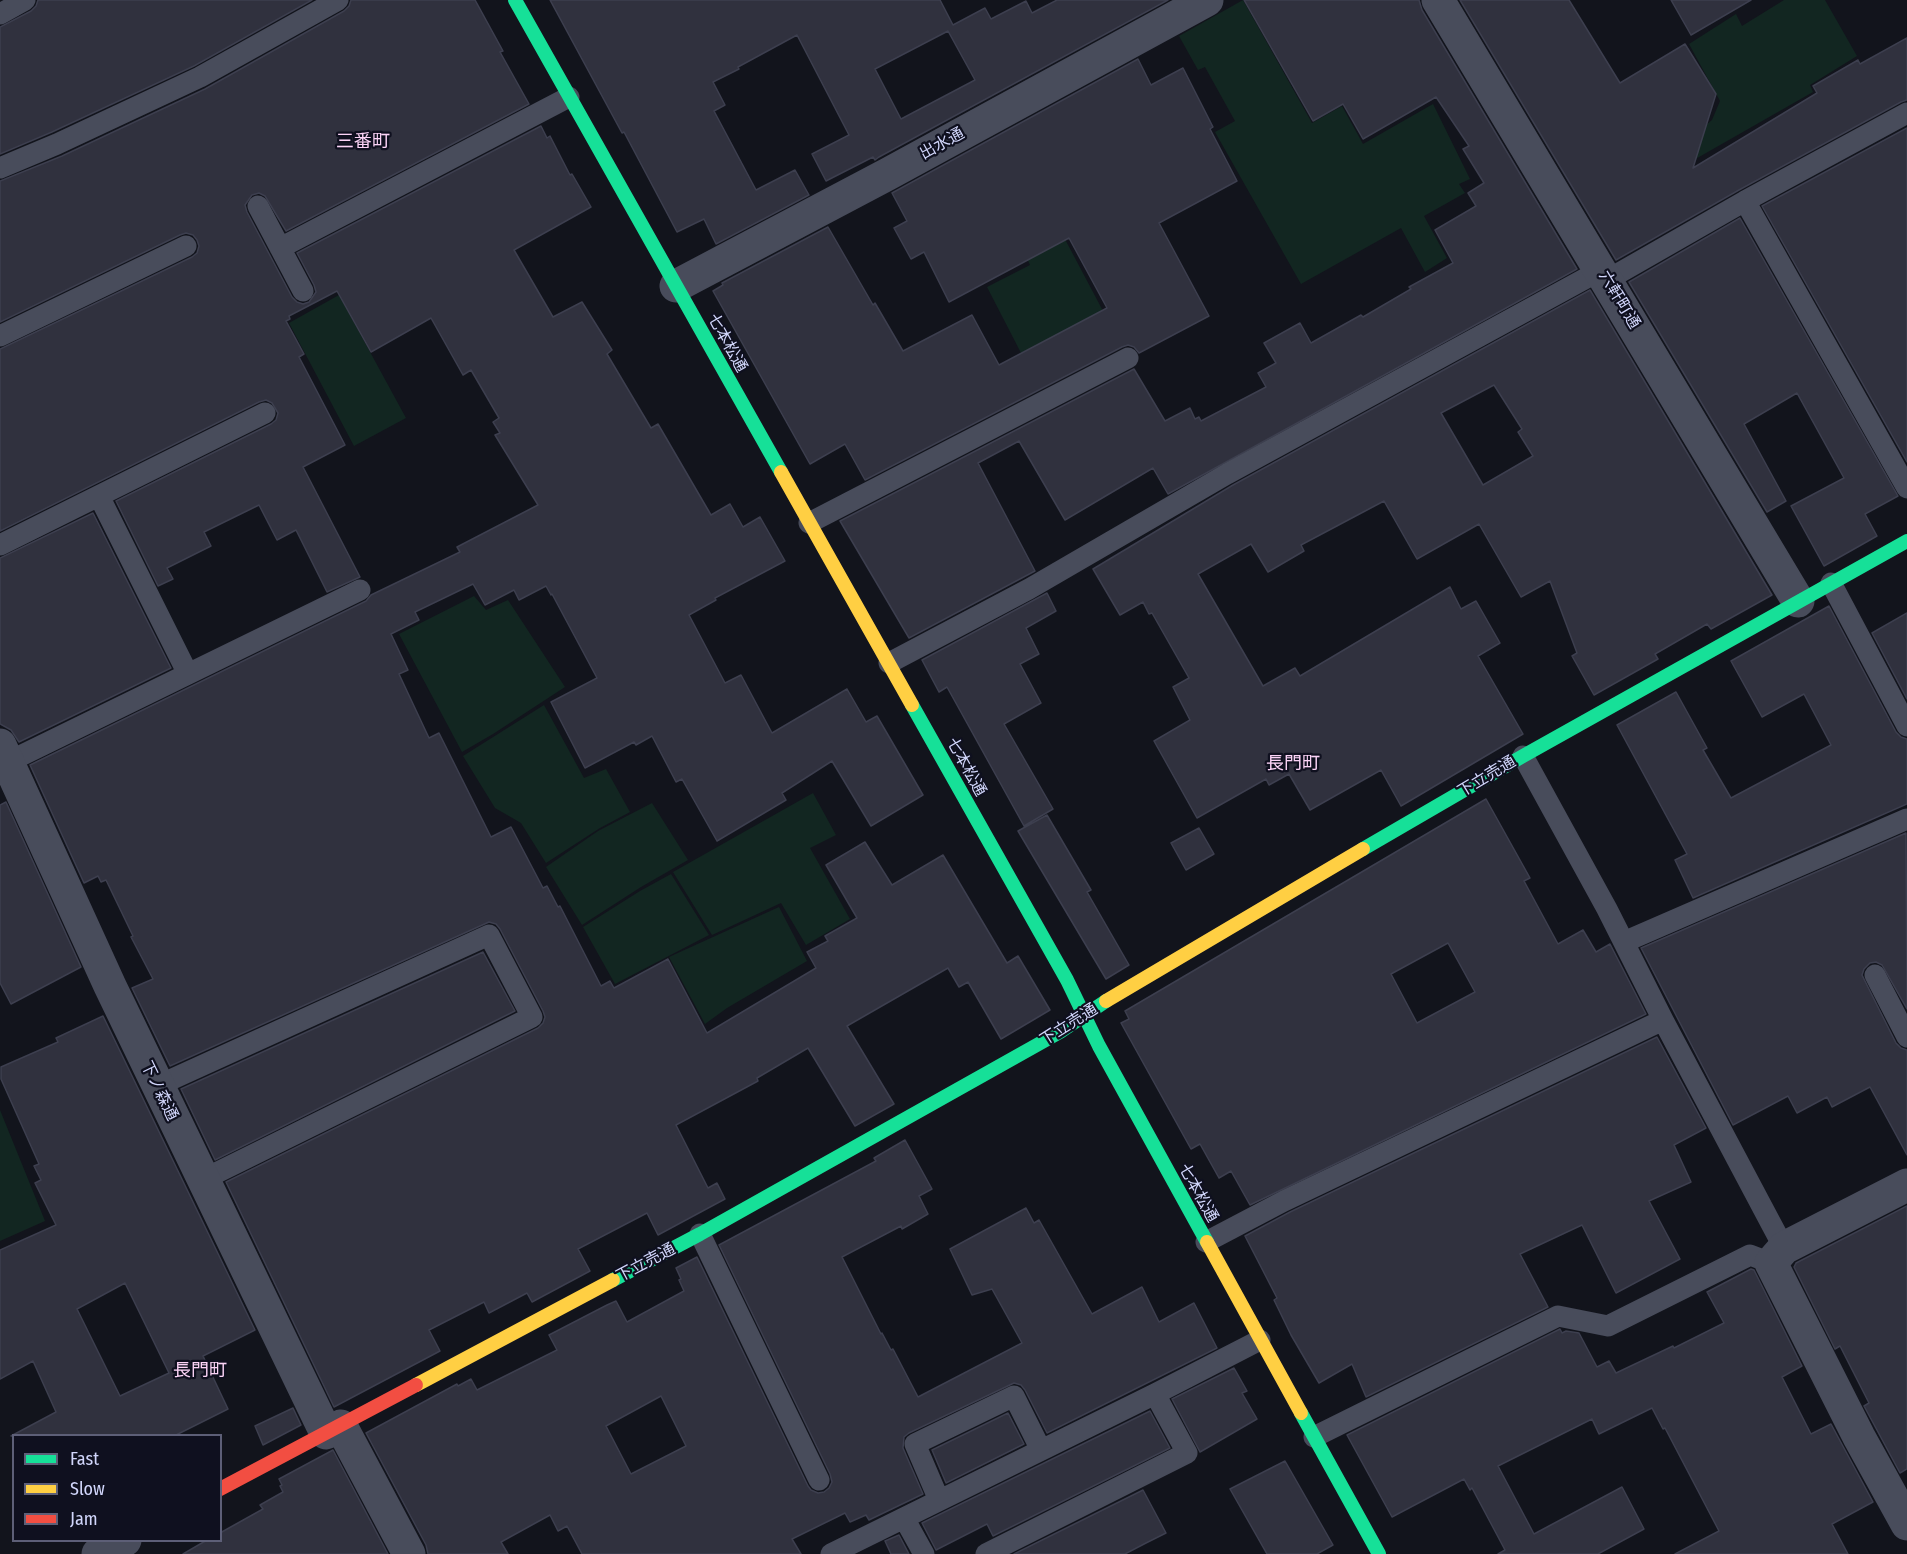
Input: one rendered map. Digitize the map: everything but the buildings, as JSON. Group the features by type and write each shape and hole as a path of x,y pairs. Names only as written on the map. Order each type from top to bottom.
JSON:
{"street":[{"name":"七本松通","path":"515,0 1067,980 1084,1017 1206,1242 1379,1554"},
{"name":"出水通","path":"676,286 888,174 1207,0"},
{"name":"六軒町通","path":"1438,0 1798,601"},
{"name":"下立売通","path":"222,1489 700,1234 1084,1017 1113,996 1523,756 1907,541"},
{"name":"下ノ森通","path":"3,752 202,1180 334,1429 409,1554"},
{"path":"1907,1185 1778,1255 1859,1437 1907,1524"},
{"path":"98,1554 121,1542"}],"lane":[{"path":"0,14 25,0"},
{"path":"0,168 200,77 338,0"},
{"path":"280,248 569,97"},
{"path":"889,663 1029,589 1227,474 1907,113"},
{"path":"1745,201 1907,488"},
{"path":"258,207 303,291"},
{"path":"0,336 186,246"},
{"path":"809,523 1128,358"},
{"path":"0,545 265,414"},
{"path":"99,496 188,674"},
{"path":"1831,584 1907,726"},
{"path":"3,752 188,674 360,590"},
{"path":"1314,1437 1558,1316 1608,1326 1750,1256 1778,1255 1624,942 1523,756"},
{"path":"1624,942 1907,819"},
{"path":"157,1086 489,935 532,1017 202,1180"},
{"path":"1875,975 1907,1037"},
{"path":"1206,1242 1284,1201 1663,1020"},
{"path":"700,1234 819,1480"},
{"path":"831,1554 1260,1340"},
{"path":"986,1554 1187,1453 1155,1394"},
{"path":"939,1500 915,1444 1014,1396 1041,1450"},
{"path":"904,1518 924,1554"}],"green space":[{"path":"1243,0 1312,123 1342,106 1363,144 1433,104 1470,179 1459,184 1465,193 1424,216 1447,258 1425,272 1401,228 1301,284 1215,132 1235,121 1205,67 1198,70 1179,36"},
{"path":"1784,0 1825,0 1857,56 1810,85 1813,92 1657,181 1652,170 1712,120 1720,101 1689,44 1736,14 1742,26"},
{"path":"1058,226 1103,311 1021,353 987,287 1030,265 1024,252"},
{"path":"339,295 406,418 354,446 289,323"},
{"path":"474,596 486,610 508,600 565,687 462,752 399,634"},
{"path":"544,705 584,778 606,769 630,812 600,828 546,863 521,823 495,808 463,756"},
{"path":"813,793 836,835 810,848 850,919 806,945 781,903 712,935 673,872"},
{"path":"652,803 688,860 582,925 546,867 598,831"},
{"path":"671,874 709,935 615,984 583,927"},
{"path":"779,907 807,961 727,1008 705,1024 669,957"},
{"path":"0,1110 45,1221 0,1241"}],"traffic: fast":[{"path":"515,0 781,472"},
{"path":"1363,849 1523,756 1907,541"},
{"path":"912,705 1067,980 1099,1046 1207,1242"},
{"path":"613,1280 700,1234 1060,1032 1106,1001"},
{"path":"1301,1413 1379,1554"}],"traffic: slow":[{"path":"781,472 912,705"},
{"path":"1106,1001 1363,849"},
{"path":"1207,1242 1301,1413"},
{"path":"416,1385 613,1280"}],"traffic: jam":[{"path":"222,1488 416,1385"}],"district":[{"name":"三番町","path":"363,142"},
{"name":"長門町","path":"1293,764"},
{"name":"長門町","path":"200,1371"}]}
